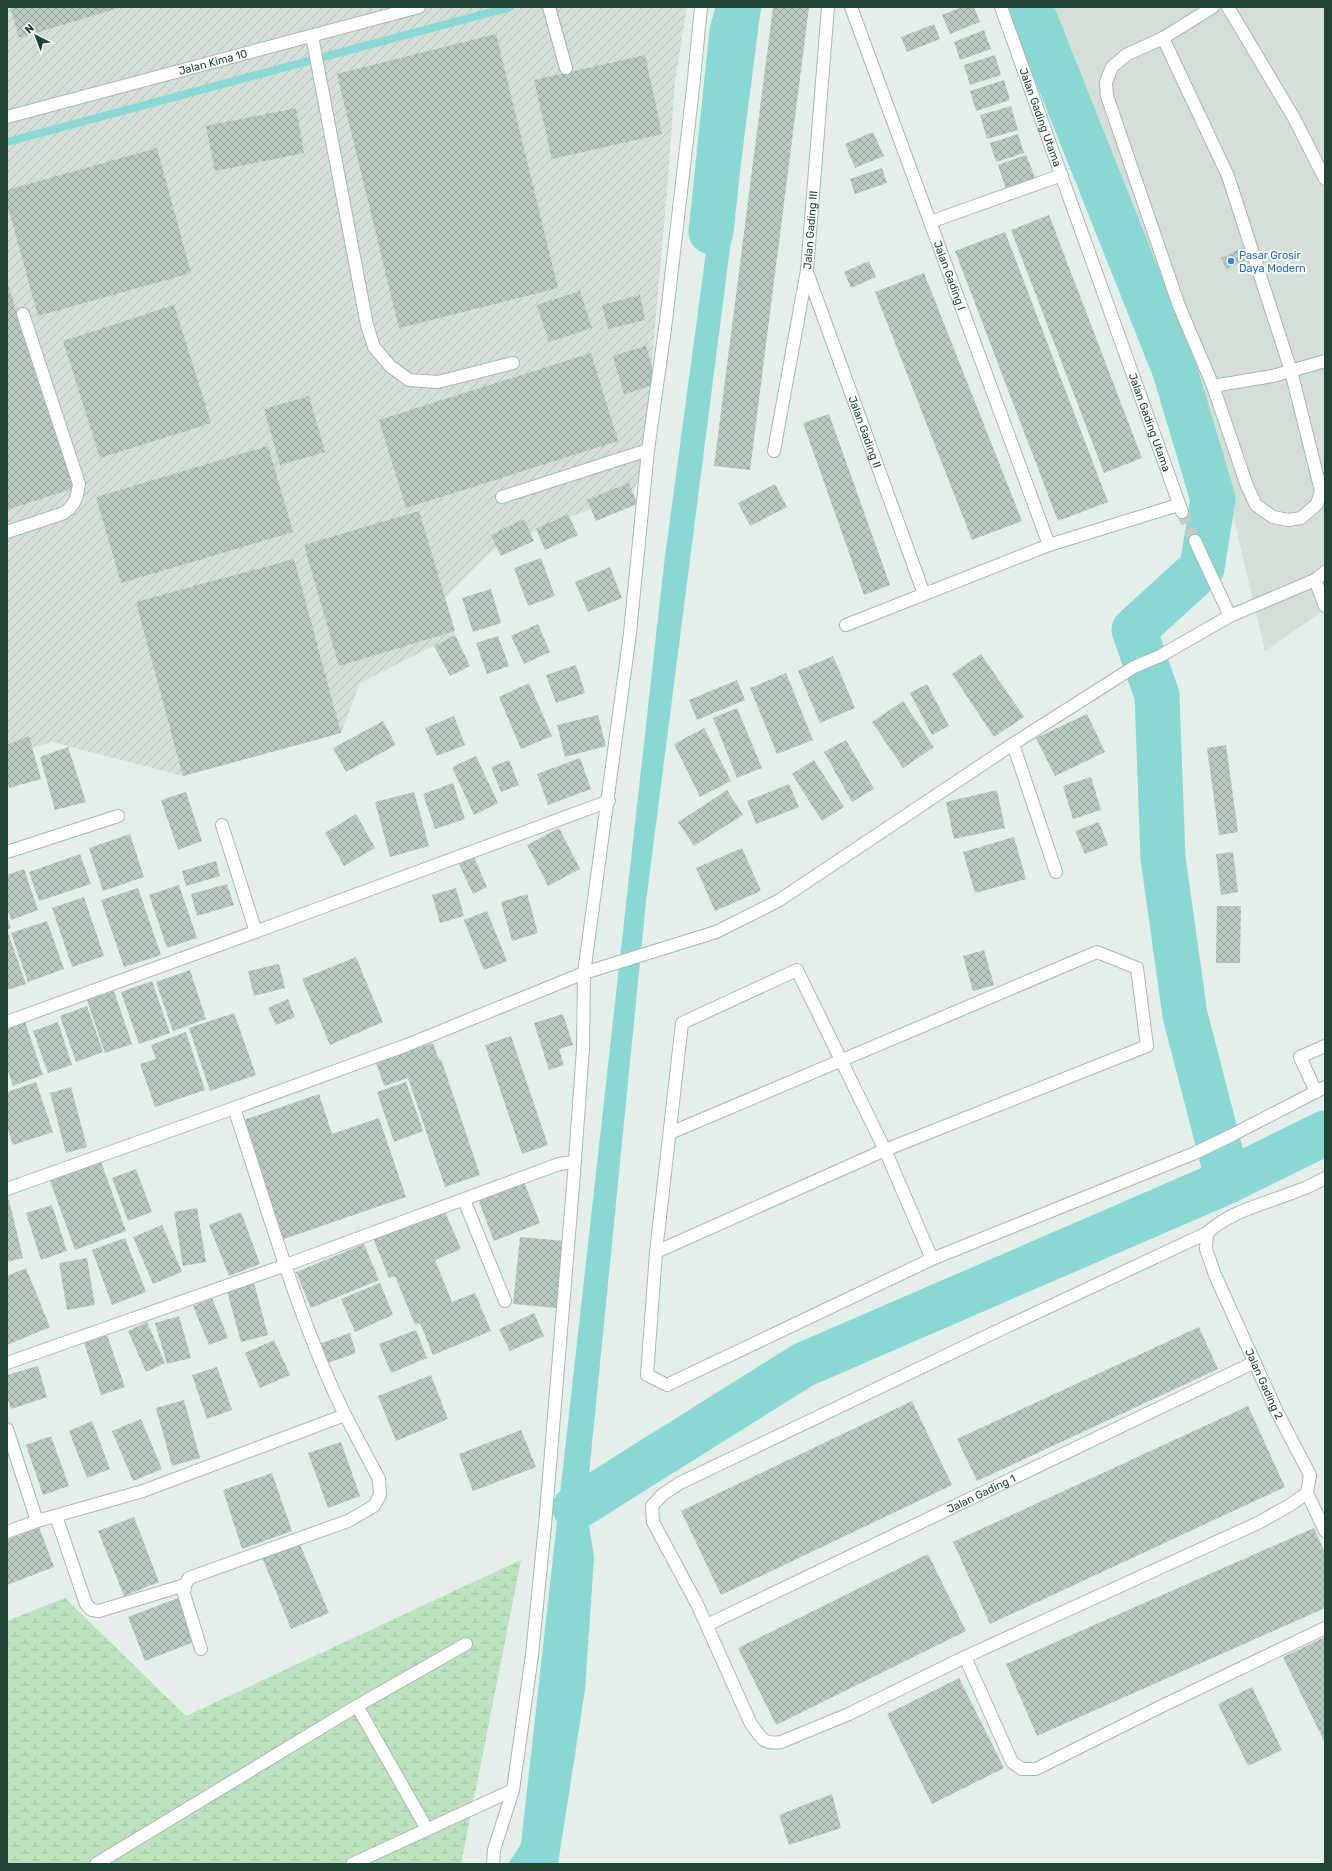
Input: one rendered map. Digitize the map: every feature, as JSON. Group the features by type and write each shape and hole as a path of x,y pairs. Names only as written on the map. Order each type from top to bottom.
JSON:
{"street":[{"name":"Jalan Kima 10","path":"7,117 312,36 390,11 419,7"},
{"path":"549,7 566,68"},
{"path":"493,1864 494,1850 513,1790 532,1655 545,1525 583,1048 584,973 630,633 648,450 666,321 701,7"},
{"name":"Jalan Gading III","path":"774,451 807,270 828,7"},
{"name":"Jalan Gading I","path":"851,7 1049,545"},
{"name":"Jalan Gading Utama","path":"846,625 1049,545 1180,508 1001,7"},
{"path":"1162,38 1228,176 1291,371 1321,491 1317,504 1301,518 1288,520 1272,517 1256,505 1247,486 1205,363 1179,306 1107,96 1106,82 1112,67 1126,55 1162,38 1212,7"},
{"path":"1228,7 1294,118 1325,180"},
{"path":"312,36 367,325 374,347 390,366 409,380 438,382 513,363"},
{"path":"930,222 1062,175"},
{"name":"Jalan Gading II","path":"807,270 924,594"},
{"path":"7,532 64,513 71,507 77,498 79,484 23,314"},
{"path":"1213,386 1243,382 1291,371 1325,361"},
{"path":"502,497 648,450"},
{"path":"1195,541 1230,616"},
{"path":"7,1189 407,1045 584,973 716,932 778,901 1134,666 1160,656 1230,616 1315,580 1325,572"},
{"path":"1315,580 1325,606"},
{"path":"1014,744 1056,872"},
{"path":"7,1022 256,932 608,801"},
{"path":"7,852 118,816"},
{"path":"222,826 256,932"},
{"path":"656,1252 885,1150 1147,1046 1137,968 1097,952 841,1059 670,1133"},
{"path":"932,1259 885,1150 797,970 682,1023 656,1252 647,1375 667,1385 932,1259 1232,1136 1321,1090 1300,1057 1325,1046"},
{"path":"56,1516 86,1604 92,1610 99,1611 185,1584 190,1578 348,1521 374,1506 380,1495 379,1479 334,1393 310,1332 286,1265 234,1108"},
{"path":"7,1363 286,1265 559,1164 574,1162"},
{"path":"1325,1178 1298,1191 1237,1213 1219,1223 1207,1233 993,1333 680,1483 662,1495 652,1506 653,1522 707,1624 751,1724 764,1741 771,1744 781,1742 849,1714 965,1657 1258,1523 1290,1505 1307,1493 1325,1531"},
{"path":"464,1200 505,1302"},
{"name":"Jalan Gading 2","path":"1207,1233 1206,1249 1216,1275 1277,1412 1310,1475 1307,1493"},
{"name":"Jalan Gading 1","path":"707,1624 1255,1362"},
{"path":"7,1532 37,1521 143,1491 345,1415"},
{"path":"7,1429 37,1521"},
{"path":"185,1584 184,1594 201,1648"},
{"path":"965,1657 1012,1762 1022,1770 1036,1769 1162,1706 1325,1628"},
{"path":"96,1864 357,1706 466,1644"},
{"path":"357,1706 427,1829"},
{"path":"352,1864 513,1790"}],"shaded area":[{"path":"7,7 687,7 675,81 667,192 642,471 633,492 497,546 445,598 455,635 360,683 341,733 183,776 52,742 7,755"},
{"name":"Pasar Grosir Daya Modern","path":"1041,7 1325,7 1325,610 1265,651 1233,515"}],"green space":[{"path":"521,1560 461,1864 7,1864 7,1621 65,1598 186,1716"}],"water":[{"path":"739,7 761,7 646,902 586,1504 594,1558 585,1690 558,1864 508,1864 521,1844 664,564"}],"building":[{"path":"10,7 122,7 19,38"},
{"path":"773,7 809,7 750,470 714,466"},
{"path":"962,7 974,7 980,22 950,34 942,15"},
{"path":"934,24 940,39 907,52 901,37"},
{"path":"984,30 991,49 960,60 954,42"},
{"path":"496,34 558,288 399,328 337,74"},
{"path":"645,55 662,134 552,159 534,80"},
{"path":"995,55 1001,75 970,85 964,65"},
{"path":"1004,80 1010,100 976,111 970,91"},
{"path":"1011,106 1018,130 987,139 980,115"},
{"path":"296,108 304,153 215,171 206,126"},
{"path":"873,132 884,156 855,168 845,144"},
{"path":"1018,134 1024,153 996,162 990,143"},
{"path":"157,148 191,273 38,316 7,203 7,190"},
{"path":"1026,155 1037,182 1007,193 998,165"},
{"path":"882,168 887,183 855,194 850,179"},
{"path":"1049,215 1142,458 1104,473 1011,230"},
{"path":"1005,232 1108,502 1058,521 955,251"},
{"path":"1246,246 1252,257 1226,269 1221,258"},
{"path":"869,261 876,277 851,288 844,272"},
{"path":"924,273 1022,521 972,540 875,292"},
{"path":"7,282 74,488 7,510"},
{"path":"580,291 592,328 549,342 537,305"},
{"path":"640,295 645,320 608,329 602,305"},
{"path":"174,305 211,423 100,458 63,341"},
{"path":"646,346 657,384 624,394 613,356"},
{"path":"591,353 618,441 406,508 379,420"},
{"path":"309,396 325,452 280,465 264,409"},
{"path":"829,414 890,585 864,595 803,423"},
{"path":"268,446 293,532 121,583 96,497"},
{"path":"629,483 637,504 596,521 587,500"},
{"path":"775,484 787,507 750,526 738,503"},
{"path":"419,511 455,631 339,666 304,545"},
{"path":"568,514 578,535 545,550 536,529"},
{"path":"524,519 534,541 501,556 491,535"},
{"path":"541,558 555,596 528,606 514,568"},
{"path":"294,559 341,733 183,776 136,602"},
{"path":"610,567 622,598 588,612 575,582"},
{"path":"491,589 501,623 473,632 462,598"},
{"path":"538,624 550,652 524,664 511,636"},
{"path":"455,635 470,666 450,676 434,646"},
{"path":"498,636 509,666 487,674 476,643"},
{"path":"981,654 1024,717 994,737 952,674"},
{"path":"833,656 855,708 820,723 798,671"},
{"path":"576,665 585,693 556,703 546,675"},
{"path":"786,673 813,740 777,754 750,688"},
{"path":"737,680 745,700 697,720 689,700"},
{"path":"529,683 552,736 521,749 499,697"},
{"path":"927,684 949,726 932,735 910,693"},
{"path":"903,701 934,747 903,768 872,722"},
{"path":"737,708 762,768 737,778 713,718"},
{"path":"1087,714 1105,752 1055,776 1036,738"},
{"path":"598,715 606,746 565,757 557,725"},
{"path":"454,716 465,745 437,756 425,728"},
{"path":"383,721 396,745 346,772 333,748"},
{"path":"704,728 731,781 700,797 674,744"},
{"path":"29,736 41,779 9,788 7,778 7,745"},
{"path":"846,740 874,789 852,802 824,752"},
{"path":"1226,745 1238,832 1219,835 1207,748"},
{"path":"68,747 86,802 55,810 40,757"},
{"path":"476,756 498,803 474,815 452,767"},
{"path":"580,758 591,789 548,805 537,774"},
{"path":"509,760 519,785 501,792 491,767"},
{"path":"814,760 844,807 822,821 792,774"},
{"path":"1091,777 1101,810 1073,819 1063,786"},
{"path":"453,783 465,819 435,829 423,794"},
{"path":"789,784 799,807 756,824 747,801"},
{"path":"727,790 743,815 694,846 678,822"},
{"path":"997,790 1005,828 954,839 946,802"},
{"path":"186,792 202,841 178,850 161,800"},
{"path":"414,792 429,846 390,857 375,802"},
{"path":"356,814 375,848 344,866 325,833"},
{"path":"1099,822 1108,845 1085,854 1075,831"},
{"path":"559,828 580,869 548,886 527,845"},
{"path":"130,834 144,877 103,891 89,848"},
{"path":"1014,837 1026,879 975,893 963,852"},
{"path":"742,848 761,891 715,911 696,868"},
{"path":"1233,852 1238,892 1221,895 1216,854"},
{"path":"80,854 91,884 39,901 29,872"},
{"path":"474,857 487,887 473,894 459,864"},
{"path":"216,861 220,876 186,886 182,871"},
{"path":"24,869 38,910 11,920 7,909 7,875"},
{"path":"227,884 234,905 197,916 191,894"},
{"path":"179,885 197,938 167,948 149,895"},
{"path":"138,888 161,955 124,967 101,900"},
{"path":"456,888 464,916 440,923 432,895"},
{"path":"527,894 538,933 512,941 501,902"},
{"path":"84,897 104,956 72,967 52,908"},
{"path":"1217,906 1241,906 1240,963 1216,963"},
{"path":"487,911 507,961 484,970 464,920"},
{"path":"7,917 11,928 7,930"},
{"path":"47,921 64,969 28,982 11,933"},
{"path":"7,930 26,984 7,990"},
{"path":"984,950 994,985 973,991 963,956"},
{"path":"356,957 383,1022 330,1045 302,979"},
{"path":"279,964 285,988 254,996 248,971"},
{"path":"190,970 206,1019 173,1031 156,982"},
{"path":"152,981 170,1033 139,1044 121,992"},
{"path":"114,991 132,1044 105,1053 87,1000"},
{"path":"288,999 295,1017 276,1025 268,1008"},
{"path":"87,1006 103,1052 76,1062 60,1016"},
{"path":"234,1013 256,1075 210,1091 189,1028"},
{"path":"563,1014 573,1045 559,1049 564,1065 549,1070 534,1023"},
{"path":"24,1019 43,1075 13,1086 7,1068 7,1025"},
{"path":"58,1022 72,1065 48,1073 33,1031"},
{"path":"186,1032 205,1090 155,1107 140,1064 156,1059 151,1045"},
{"path":"511,1036 548,1145 522,1154 485,1045"},
{"path":"433,1043 439,1060 441,1059 480,1175 445,1187 408,1078 384,1086 376,1062"},
{"path":"36,1082 53,1132 13,1145 7,1127 7,1092"},
{"path":"406,1082 423,1131 394,1142 377,1092"},
{"path":"71,1087 87,1147 66,1153 50,1093"},
{"path":"319,1094 332,1134 379,1118 406,1197 281,1240 241,1121"},
{"path":"100,1159 126,1231 75,1250 49,1178"},
{"path":"136,1169 152,1212 128,1221 112,1178"},
{"path":"524,1182 540,1223 494,1241 478,1199"},
{"path":"9,1200 23,1258 7,1262 7,1201"},
{"path":"52,1205 67,1251 41,1260 26,1213"},
{"path":"197,1208 206,1262 183,1266 174,1212"},
{"path":"444,1209 461,1249 435,1260 452,1302 475,1293 491,1331 433,1355 420,1323 415,1325 395,1276 389,1278 373,1238"},
{"path":"241,1212 260,1264 229,1276 209,1225"},
{"path":"162,1225 182,1272 153,1284 133,1237"},
{"path":"520,1237 565,1241 557,1308 513,1304"},
{"path":"125,1238 146,1292 112,1305 92,1250"},
{"path":"364,1244 379,1280 311,1308 296,1272"},
{"path":"87,1258 95,1305 67,1310 59,1263"},
{"path":"26,1268 50,1327 7,1345 7,1276"},
{"path":"254,1283 268,1335 241,1342 227,1291"},
{"path":"380,1283 393,1315 355,1332 341,1299"},
{"path":"212,1298 228,1338 209,1345 193,1306"},
{"path":"534,1313 544,1336 510,1351 499,1329"},
{"path":"179,1316 191,1358 167,1364 155,1323"},
{"path":"147,1322 165,1363 146,1372 128,1331"},
{"path":"1199,1327 1218,1369 977,1481 957,1439"},
{"path":"416,1330 427,1358 391,1373 379,1344"},
{"path":"350,1333 356,1353 325,1364 319,1344"},
{"path":"107,1335 125,1387 101,1395 84,1343"},
{"path":"274,1340 290,1375 260,1388 245,1353"},
{"path":"38,1366 47,1397 11,1409 7,1397 7,1375"},
{"path":"217,1367 232,1410 207,1419 192,1375"},
{"path":"431,1375 448,1419 396,1441 378,1396"},
{"path":"184,1400 200,1458 172,1466 156,1408"},
{"path":"912,1401 952,1485 721,1595 681,1511"},
{"path":"1248,1406 1285,1487 990,1624 953,1542"},
{"path":"141,1419 162,1469 133,1481 112,1431"},
{"path":"92,1421 110,1469 87,1478 69,1431"},
{"path":"521,1430 536,1467 473,1491 459,1454"},
{"path":"51,1436 69,1486 43,1495 26,1445"},
{"path":"341,1442 360,1496 328,1508 308,1453"},
{"path":"272,1473 292,1531 242,1549 223,1490"},
{"path":"134,1517 159,1582 124,1596 98,1531"},
{"path":"39,1527 54,1567 7,1585 7,1540"},
{"path":"1314,1528 1325,1553 1325,1608 1037,1736 1006,1664"},
{"path":"299,1542 329,1613 291,1629 262,1557"},
{"path":"928,1554 966,1631 776,1725 738,1648"},
{"path":"178,1598 194,1642 145,1661 128,1617"},
{"path":"1325,1637 1325,1743 1283,1657"},
{"path":"959,1678 1004,1768 932,1804 887,1714"},
{"path":"1252,1687 1282,1750 1248,1766 1218,1704"},
{"path":"832,1794 841,1828 789,1845 779,1815"}],"waterway":[{"path":"7,142 510,7"},
{"path":"711,232 732,31 739,7"},
{"path":"1030,7 1175,371 1213,499 1202,568 1134,630 1157,695 1163,858 1185,1015 1228,1181"},
{"path":"575,1508 803,1365 1228,1181 1325,1133"}],"tunnel":[{"path":"1182,512 1195,541"}],"place":[{"name":"Pasar Grosir Daya Modern","path":"1231,261"}]}
